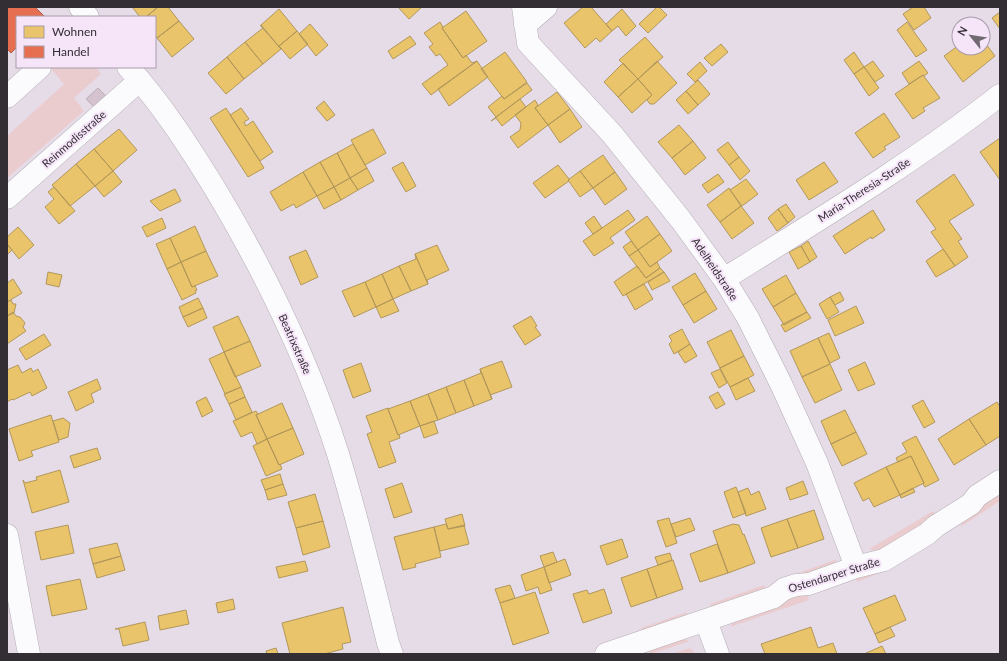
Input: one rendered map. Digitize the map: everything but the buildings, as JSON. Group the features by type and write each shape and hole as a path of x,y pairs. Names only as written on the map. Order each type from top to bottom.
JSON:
{"street":[{"path":"80,7 87,16"},
{"path":"524,16 546,7"},
{"name":"Adelheidstraße","path":"524,16 528,43 612,134 681,220 724,279 748,318 781,384 817,463 856,567"},
{"path":"7,97 39,68"},
{"name":"Reinmodisstraße","path":"7,198 134,74"},
{"name":"Beatrixstraße","path":"134,74 170,120 197,159 242,236 276,302 308,373 338,453 392,654"},
{"name":"Maria-Theresia-Straße","path":"724,279 877,183 965,122 1000,95"},
{"name":"Ostendarper Straße","path":"606,654 774,597 784,589 796,585 809,584 856,567 884,560 928,534 936,526 971,504 977,496 1000,480"},
{"path":"7,535 29,654"},
{"path":"706,621 718,654"}],"shaded area":[{"path":"97,68 101,74 74,98 84,111 7,178 7,136 64,84 51,69"},
{"path":"1000,488 1000,501 962,526 960,521 983,499"},
{"path":"933,511 935,514 927,519 925,528 881,554 869,549"},
{"path":"934,542 890,569 857,582 856,578"},
{"path":"837,559 834,565 786,582 785,578"},
{"path":"764,585 766,589 711,608 710,604"},
{"path":"789,594 807,594 809,600 730,627 732,623"},
{"path":"687,612 688,617 642,633 641,628"},
{"path":"683,639 690,641 651,654 649,651"},
{"path":"690,648 696,654 671,654"}]}
